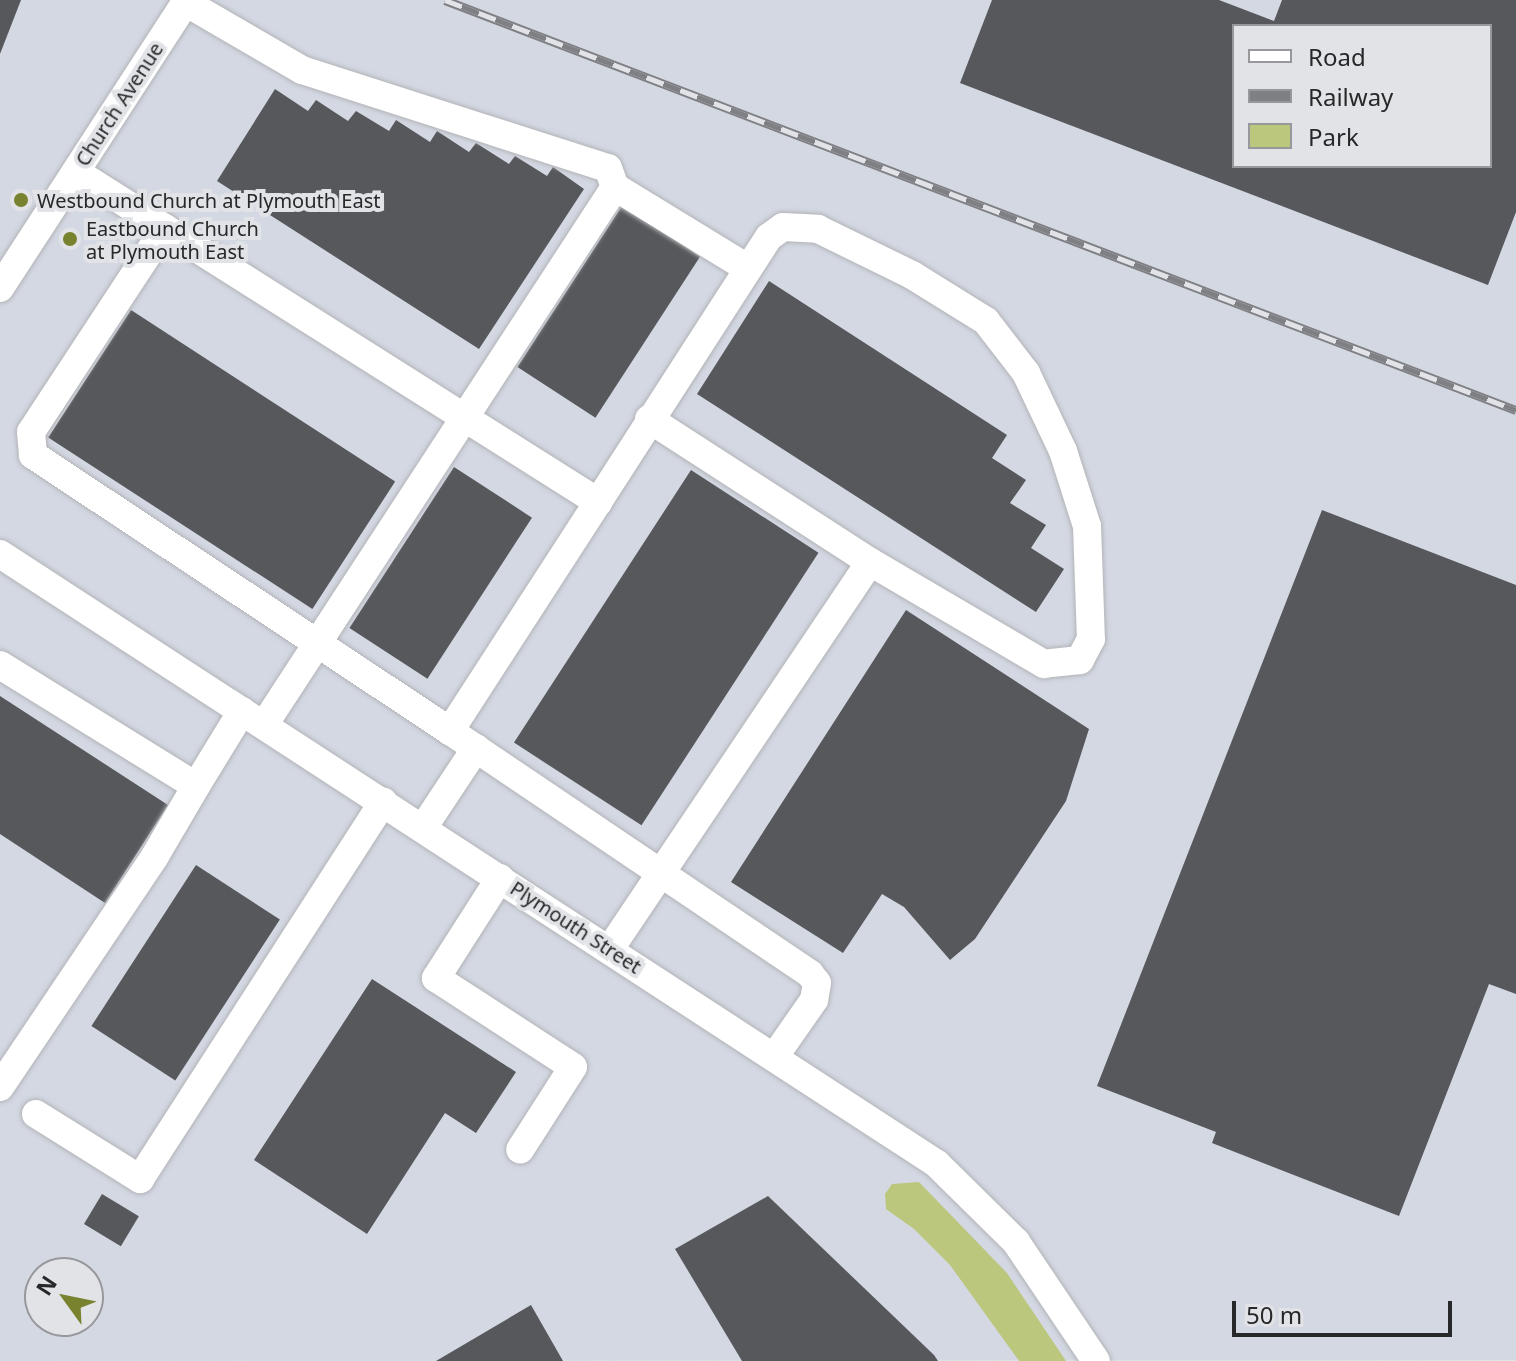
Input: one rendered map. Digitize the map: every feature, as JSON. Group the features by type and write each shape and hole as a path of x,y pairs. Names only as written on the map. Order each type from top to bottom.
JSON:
{"street":[{"name":"Church Avenue","path":"0,288 186,1"},
{"path":"186,1 302,70 608,168 615,187 747,268"},
{"path":"76,172 598,502"},
{"path":"0,1087 196,786 317,645 615,187"},
{"path":"450,731 649,419 747,268 783,227 818,229 912,275 986,321 1000,335 1042,403 1087,526 1088,651 1068,666 1035,661 870,562 649,419"},
{"path":"165,228 31,432 33,455 476,748 817,983 814,1000 775,1056"},
{"name":"Plymouth Street","path":"0,554 937,1164 1016,1242 1096,1361"},
{"path":"610,949 870,562"},
{"path":"0,665 196,786"},
{"path":"423,828 476,748"},
{"path":"36,1114 140,1179 383,802"},
{"path":"500,878 436,978 573,1067 520,1150"}],"shaded area":[{"path":"0,0 1516,0 1516,1360 0,1361"}],"green space":[{"path":"919,1182 1007,1273 1066,1361 1019,1361 950,1265 914,1229 886,1209 885,1194 892,1184"}],"building":[{"path":"0,0 21,0 0,54"},
{"path":"992,0 1219,0 1274,21 1282,0 1516,0 1516,212 1488,285 960,83"},
{"path":"275,89 308,111 316,100 348,121 356,111 389,131 396,120 430,142 437,131 469,152 476,143 509,164 515,156 547,176 553,167 584,189 479,349 217,181"},
{"path":"622,206 700,257 595,418 517,367"},
{"path":"769,281 1007,435 992,458 1026,480 1010,503 1046,525 1031,548 1064,569 1036,612 697,394"},
{"path":"131,310 395,482 312,609 48,437"},
{"path":"454,467 532,518 427,679 349,628"},
{"path":"691,470 818,553 641,825 514,743"},
{"path":"1322,510 1516,585 1516,994 1489,984 1399,1216 1212,1143 1216,1132 1097,1086"},
{"path":"906,610 1089,729 1066,801 975,939 950,960 904,907 882,894 843,953 731,882"},
{"path":"0,696 168,805 105,903 0,834"},
{"path":"196,865 280,919 175,1080 91,1026"},
{"path":"372,979 516,1072 476,1133 445,1113 367,1234 254,1160"},
{"path":"102,1194 139,1216 121,1246 84,1224"},
{"path":"768,1196 938,1361 742,1361 675,1249"},
{"path":"531,1305 563,1361 436,1361"}],"railway":[{"path":"445,0 1516,410"}],"place":[{"name":"Westbound Church at Plymouth East","path":"21,200"},
{"name":"Eastbound Church at Plymouth East","path":"70,239"}]}
